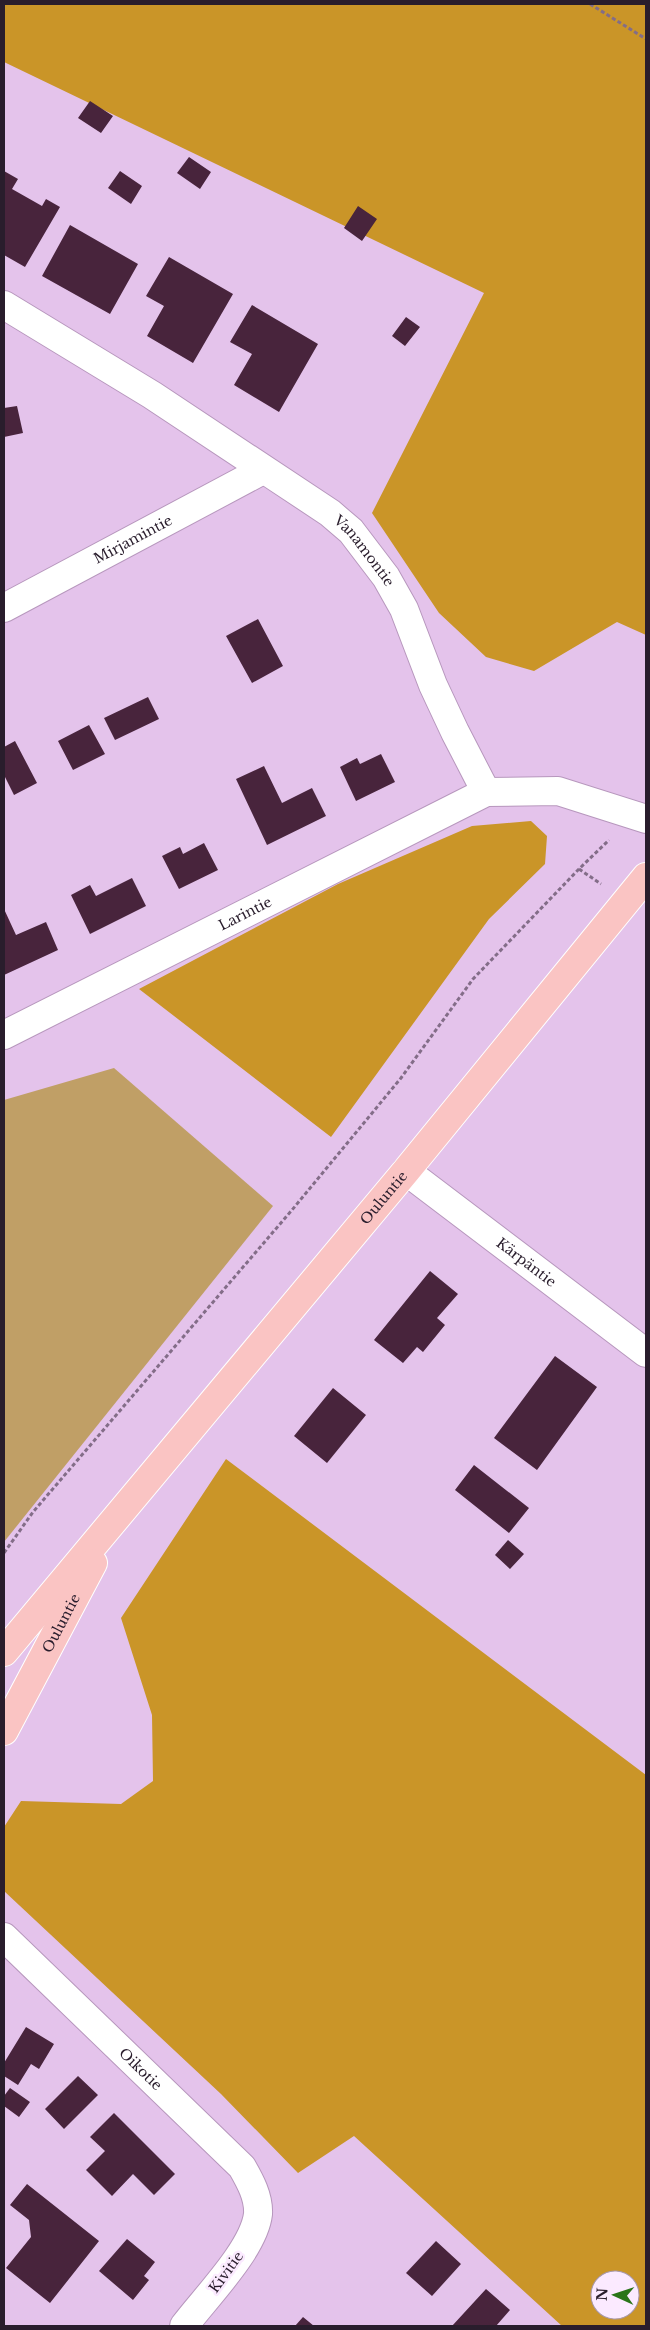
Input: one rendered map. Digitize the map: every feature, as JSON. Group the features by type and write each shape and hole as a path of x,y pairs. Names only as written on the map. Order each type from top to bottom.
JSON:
{"main road":[{"name":"Ouluntie","path":"4,1652 406,1171 646,877"},
{"name":"Ouluntie","path":"4,1731 119,1515"}],"street":[{"name":"Vanamontie","path":"4,305 152,395 330,514 351,531 386,577 404,609 433,684 486,792"},
{"name":"Mirjamintie","path":"4,608 61,580 263,470"},
{"path":"486,792 558,791 638,816"},
{"name":"Larintie","path":"4,1034 486,792"},
{"name":"Kärpäntie","path":"406,1171 646,1353"},
{"name":"Oikotie","path":"4,1937 242,2167 257,2201 258,2213"},
{"name":"Kivitie","path":"184,2326 230,2269 249,2239 258,2213"}],"path":[{"path":"590,4 646,39"},
{"path":"4,1553 33,1512 292,1210 389,1092 473,979 579,869 638,816"}],"shaded area":[{"path":"4,4 646,4 646,635 617,622 534,671 486,657 439,613 372,513 484,293 4,62"},
{"path":"531,821 547,836 545,864 489,919 331,1137 139,989 338,884 472,826"},
{"path":"114,1068 273,1206 4,1542 4,1100"},
{"path":"226,1459 646,1775 646,2326 562,2326 354,2136 298,2173 221,2094 4,1891 4,1827 21,1801 121,1804 153,1781 152,1715 121,1618"}],"building":[{"path":"90,101 113,116 101,133 78,118"},
{"path":"189,157 211,172 200,189 177,173"},
{"path":"4,171 18,179 12,189 42,206 46,199 60,207 25,267 4,255"},
{"path":"120,171 142,186 131,204 108,188"},
{"path":"358,206 377,219 362,241 344,228"},
{"path":"70,225 138,264 110,314 42,276"},
{"path":"169,257 233,294 193,363 147,336 164,306 146,296"},
{"path":"252,305 318,344 279,412 234,385 252,354 230,342"},
{"path":"406,317 420,327 405,346 392,336"},
{"path":"17,406 23,433 4,437 4,408"},
{"path":"258,619 283,666 252,683 226,636"},
{"path":"148,697 159,719 115,740 104,718"},
{"path":"89,725 105,754 73,770 58,741"},
{"path":"15,741 37,783 14,795 4,775 4,747"},
{"path":"381,754 395,782 356,801 340,767 357,758 360,764"},
{"path":"264,766 282,803 312,788 326,816 267,845 236,779"},
{"path":"204,843 218,870 179,889 162,856 180,847 183,854"},
{"path":"132,878 146,906 90,934 71,895 90,885 96,896"},
{"path":"4,909 16,935 46,922 58,950 4,975"},
{"path":"430,1271 458,1294 437,1318 445,1325 423,1352 417,1347 403,1363 374,1340"},
{"path":"555,1356 597,1387 537,1470 494,1438"},
{"path":"333,1388 366,1415 327,1463 294,1436"},
{"path":"474,1465 529,1508 509,1533 455,1490"},
{"path":"508,1540 524,1554 510,1569 495,1555"},
{"path":"26,2027 54,2044 39,2069 31,2064 18,2085 4,2076 4,2063"},
{"path":"78,2076 98,2095 64,2129 45,2109"},
{"path":"10,2088 30,2102 19,2117 4,2106 4,2096"},
{"path":"114,2113 175,2174 154,2195 133,2174 112,2196 86,2170 105,2151 90,2137"},
{"path":"27,2184 99,2241 50,2303 6,2268 31,2237 29,2220 10,2205"},
{"path":"127,2239 155,2262 144,2276 149,2280 133,2300 99,2271"},
{"path":"436,2241 461,2264 432,2296 406,2273"},
{"path":"486,2289 510,2310 496,2326 452,2326"},
{"path":"303,2317 314,2326 295,2326"}]}
